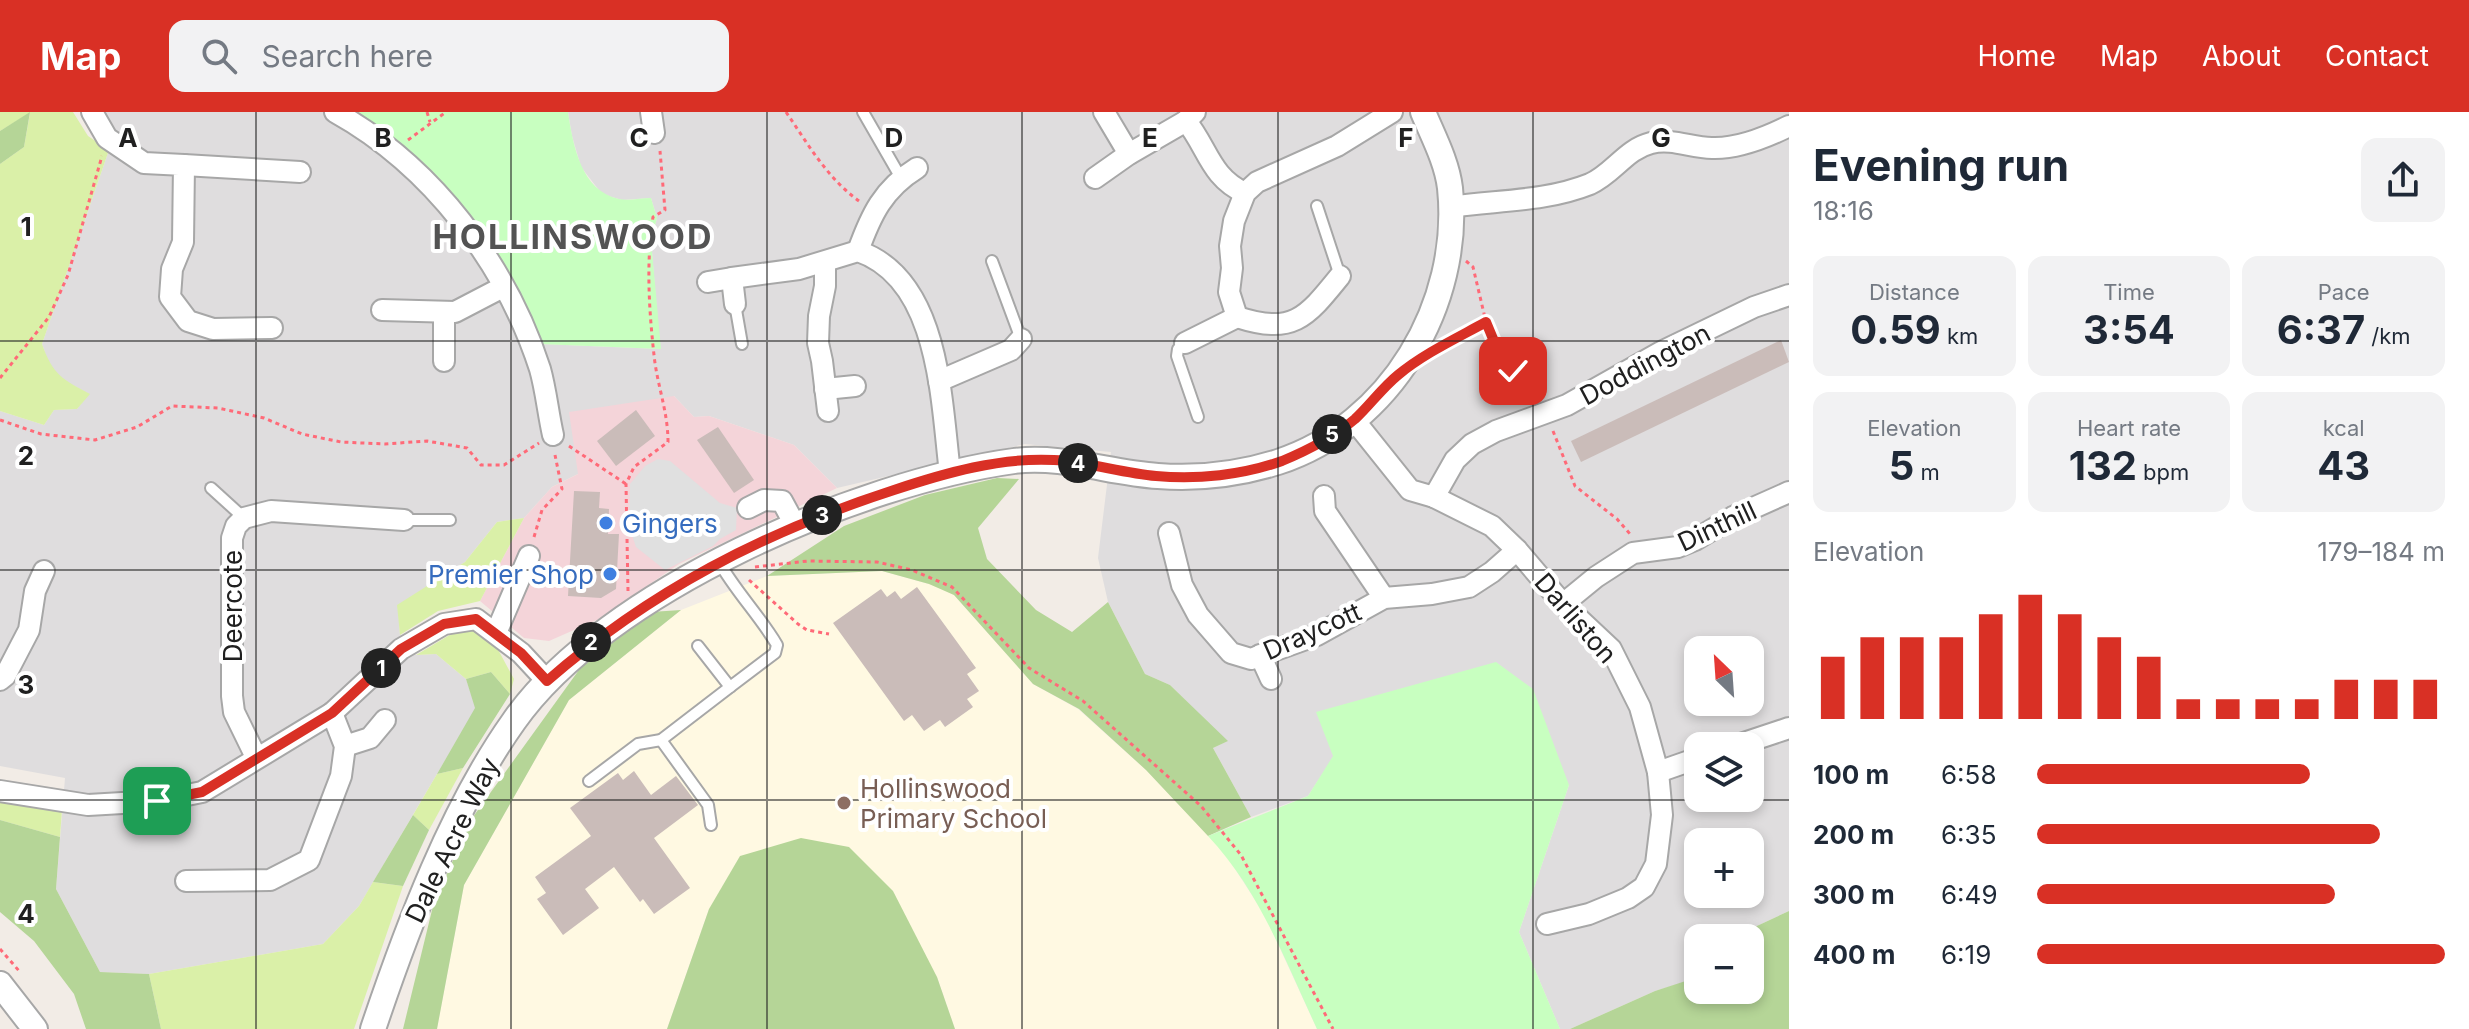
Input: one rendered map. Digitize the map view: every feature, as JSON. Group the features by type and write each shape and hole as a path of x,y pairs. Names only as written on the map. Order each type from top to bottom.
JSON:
{"street":[{"path":"92,112 107,138 144,163 300,172"},
{"path":"335,112 360,126 395,154 426,182 468,229 503,287 540,370 553,435"},
{"path":"1104,112 1129,154"},
{"path":"1237,317 1229,292 1232,268 1230,246 1234,221 1245,193 1257,182 1337,146 1392,112"},
{"name":"Dale Acre Way","path":"373,1029 399,953 471,790 514,719 547,681 590,643 635,612 726,567 795,525 950,473 1019,461 1055,460 1157,476 1204,476 1282,461 1354,420 1399,374 1428,326 1448,260 1450,186 1423,112"},
{"path":"1095,178 1190,116 1216,173 1245,193"},
{"path":"1450,207 1526,200 1580,187 1594,182 1634,150 1650,143 1669,140 1710,148 1731,147 1789,126"},
{"path":"184,165 183,242 172,269 170,297 188,321 213,329 272,328"},
{"path":"858,251 872,211 909,173"},
{"path":"708,282 799,269 858,251 886,264 909,292 932,341 950,473"},
{"path":"825,262 825,286 817,329 828,411"},
{"path":"1185,343 1237,317 1263,325 1285,325 1314,309 1340,276"},
{"path":"732,278 735,304"},
{"path":"382,310 455,312 503,287"},
{"name":"Doddington","path":"1434,497 1455,460 1472,444 1496,431 1567,405 1619,374 1704,331 1754,307 1789,295"},
{"path":"444,312 444,361"},
{"path":"939,381 1011,350 1021,339"},
{"path":"825,389 855,386"},
{"name":"Darliston","path":"1354,420 1410,490 1434,497 1492,526 1517,550 1563,604 1611,649 1640,707 1658,772 1662,815 1656,864 1644,887 1628,898 1589,914 1547,924"},
{"name":"Dinthill","path":"1563,604 1633,553 1678,547 1733,517 1789,492"},
{"path":"1324,496 1325,511 1384,598"},
{"path":"748,508 764,500 782,501 795,525"},
{"name":"Deercote","path":"256,757 238,722 232,696 232,538 236,526 244,518 271,511 404,520"},
{"name":"Draycott","path":"1169,533 1182,585 1198,615 1231,653 1251,659 1317,635 1384,598 1469,587 1517,550"},
{"path":"496,633 529,556"},
{"path":"0,680 29,630 35,591 44,571"},
{"path":"0,791 88,805 157,801 202,792 332,713 401,649 444,624 476,619 521,653 547,681"},
{"path":"1260,655 1271,679"},
{"path":"186,881 270,880 309,860 341,776 345,746 332,713"},
{"path":"345,746 370,738 385,720"},
{"path":"1764,736 1789,728"},
{"path":"1658,772 1684,763"},
{"path":"0,984 35,1029"}],"lane":[{"path":"863,112 909,173"},
{"path":"1317,206 1340,276"},
{"path":"992,261 1021,339"},
{"path":"735,304 742,344"},
{"path":"1185,343 1178,349 1177,356 1198,417"},
{"path":"211,488 244,518"},
{"path":"404,520 450,520"},
{"path":"589,781 638,744 661,740 775,653 777,645 726,567"},
{"path":"698,646 730,687"},
{"path":"661,740 708,805 711,825"}],"path":[{"path":"427,112 430,122"},
{"path":"395,154 430,122 446,112"},
{"path":"786,112 839,185 872,211"},
{"path":"635,612 627,591 626,484 634,467 668,442 668,420 654,357 648,250 653,217 665,210 660,149 652,122"},
{"path":"0,378 49,317 68,275 107,138"},
{"path":"1449,245 1473,267 1486,322 1496,346 1546,412 1575,486 1617,519 1630,534 1633,553"},
{"path":"1429,356 1486,322"},
{"path":"0,420 41,434 95,440 137,427 172,406 218,408 264,418 302,434 341,442 385,444 427,441 467,448 481,465 504,465 553,435"},
{"path":"553,435 626,484"},
{"path":"529,556 542,510 562,489 553,435"},
{"path":"726,567 808,561 877,562 912,570 952,587 1029,668 1083,701 1201,806 1241,855 1333,1029"},
{"path":"726,567 747,578 807,630 829,634"}],"shaded area":[{"path":"97,112 344,112 401,152 541,344 660,349 651,240 657,218 651,198 622,200 602,194 581,167 568,112 1789,112 1789,911 1761,924 1684,924 1684,983 1655,991 1570,1029 1560,1029 1519,932 1569,785 1317,712 1334,756 1308,796 1251,817 1213,748 1227,741 1170,685 1145,674 1108,602 1098,558 1111,452 1025,444 837,488 794,445 709,416 694,417 674,396 578,474 552,487 524,518 497,522 465,562 398,606 400,635 416,655 436,654 466,679 476,708 359,906 323,944 149,974 100,972 56,889 65,778 0,766 0,411 44,425 54,410 77,409 89,394 63,380 50,367 42,344 109,150"},
{"path":"674,396 694,417 709,416 794,445 837,488 679,564 599,619 549,641 524,638 480,601 524,518 552,487 578,474 569,412"},
{"path":"658,459 670,461 720,503 737,508 736,530 713,546 665,570 636,547 629,526 630,484 645,466"},
{"name":"Hollinswood Primary School","path":"882,571 936,586 954,595 1033,684 1078,709 1146,770 1224,852 1264,914 1317,1029 955,1029 937,977 709,909 667,1029 437,1029 464,885 569,700 681,610 767,576"}],"green space":[{"path":"0,112 73,112 88,136 109,150 42,344 50,363 60,375 90,394 77,409 54,410 44,425 0,411 0,164 24,147 30,113 0,131"},
{"path":"30,112 24,147 0,164 0,131"},
{"path":"344,112 568,112 576,152 587,177 596,187 619,199 651,198 657,218 651,240 661,349 540,344 496,253"},
{"path":"997,478 1019,479 978,528 987,559 1036,610 1072,632 1108,602 1145,674 1170,685 1228,741 1213,748 1251,817 1208,836 1146,770 1079,709 1033,684 954,595 929,584 882,571 767,576 844,526 925,495"},
{"path":"524,518 480,601 438,611 400,635 397,605 465,562 497,522"},
{"path":"681,610 569,700 464,885 437,1029 403,1029 433,906 470,821 589,656 651,612"},
{"path":"475,630 495,644 514,679 510,694 491,672 466,679 436,654 416,655 453,633"},
{"path":"1496,662 1533,689 1569,785 1519,932 1560,1029 1317,1029 1257,903 1208,836 1308,796 1333,756 1316,712"},
{"path":"491,672 510,694 463,768 437,774 475,708 466,679"},
{"path":"463,768 429,830 413,815 437,774"},
{"path":"0,796 62,810 60,837 0,820"},
{"path":"413,815 429,830 403,886 373,882"},
{"path":"0,820 60,837 56,889 100,972 149,974 161,1029 86,1029 74,994 34,941 0,912"},
{"path":"801,838 849,847 893,891 937,977 955,1029 667,1029 709,909 740,856"},
{"path":"373,882 403,886 354,1029 161,1029 149,974 323,944 359,906"},
{"path":"1789,911 1789,1029 1570,1029 1655,991 1684,982 1684,1004 1764,1004 1764,924 1761,924"}],"building":[{"path":"1781,340 1789,362 1581,462 1571,441"},
{"path":"636,410 655,436 616,466 597,441"},
{"path":"718,427 754,480 734,493 697,440"},
{"path":"574,491 600,492 599,508 609,509 608,534 619,534 616,589 601,598 568,596"},
{"path":"917,587 976,668 967,674 979,691 967,699 973,707 945,727 940,720 924,731 912,715 904,721 833,623 881,589 887,597 895,591 901,599"},
{"path":"634,771 651,795 676,776 698,805 654,838 690,888 654,914 643,899 640,902 614,867 585,889 599,908 563,935 537,899 546,893 535,877 591,836 570,808 618,773 623,780"}],"place":[{"name":"Gingers","path":"606,523"},
{"name":"Premier Shop","path":"610,574"},
{"name":"Hollinswood Primary School","path":"844,803"}],"district":[{"name":"HOLLINSWOOD","path":"573,236"}],"route":[{"path":"157,801 202,792 332,713 401,649 444,624 476,619 521,653 547,681 590,643 635,612 730,556 795,525 916,482 1019,461 1055,460 1157,476 1204,476 1282,461 1354,420 1399,374 1486,322 1496,346 1513,371"}]}
